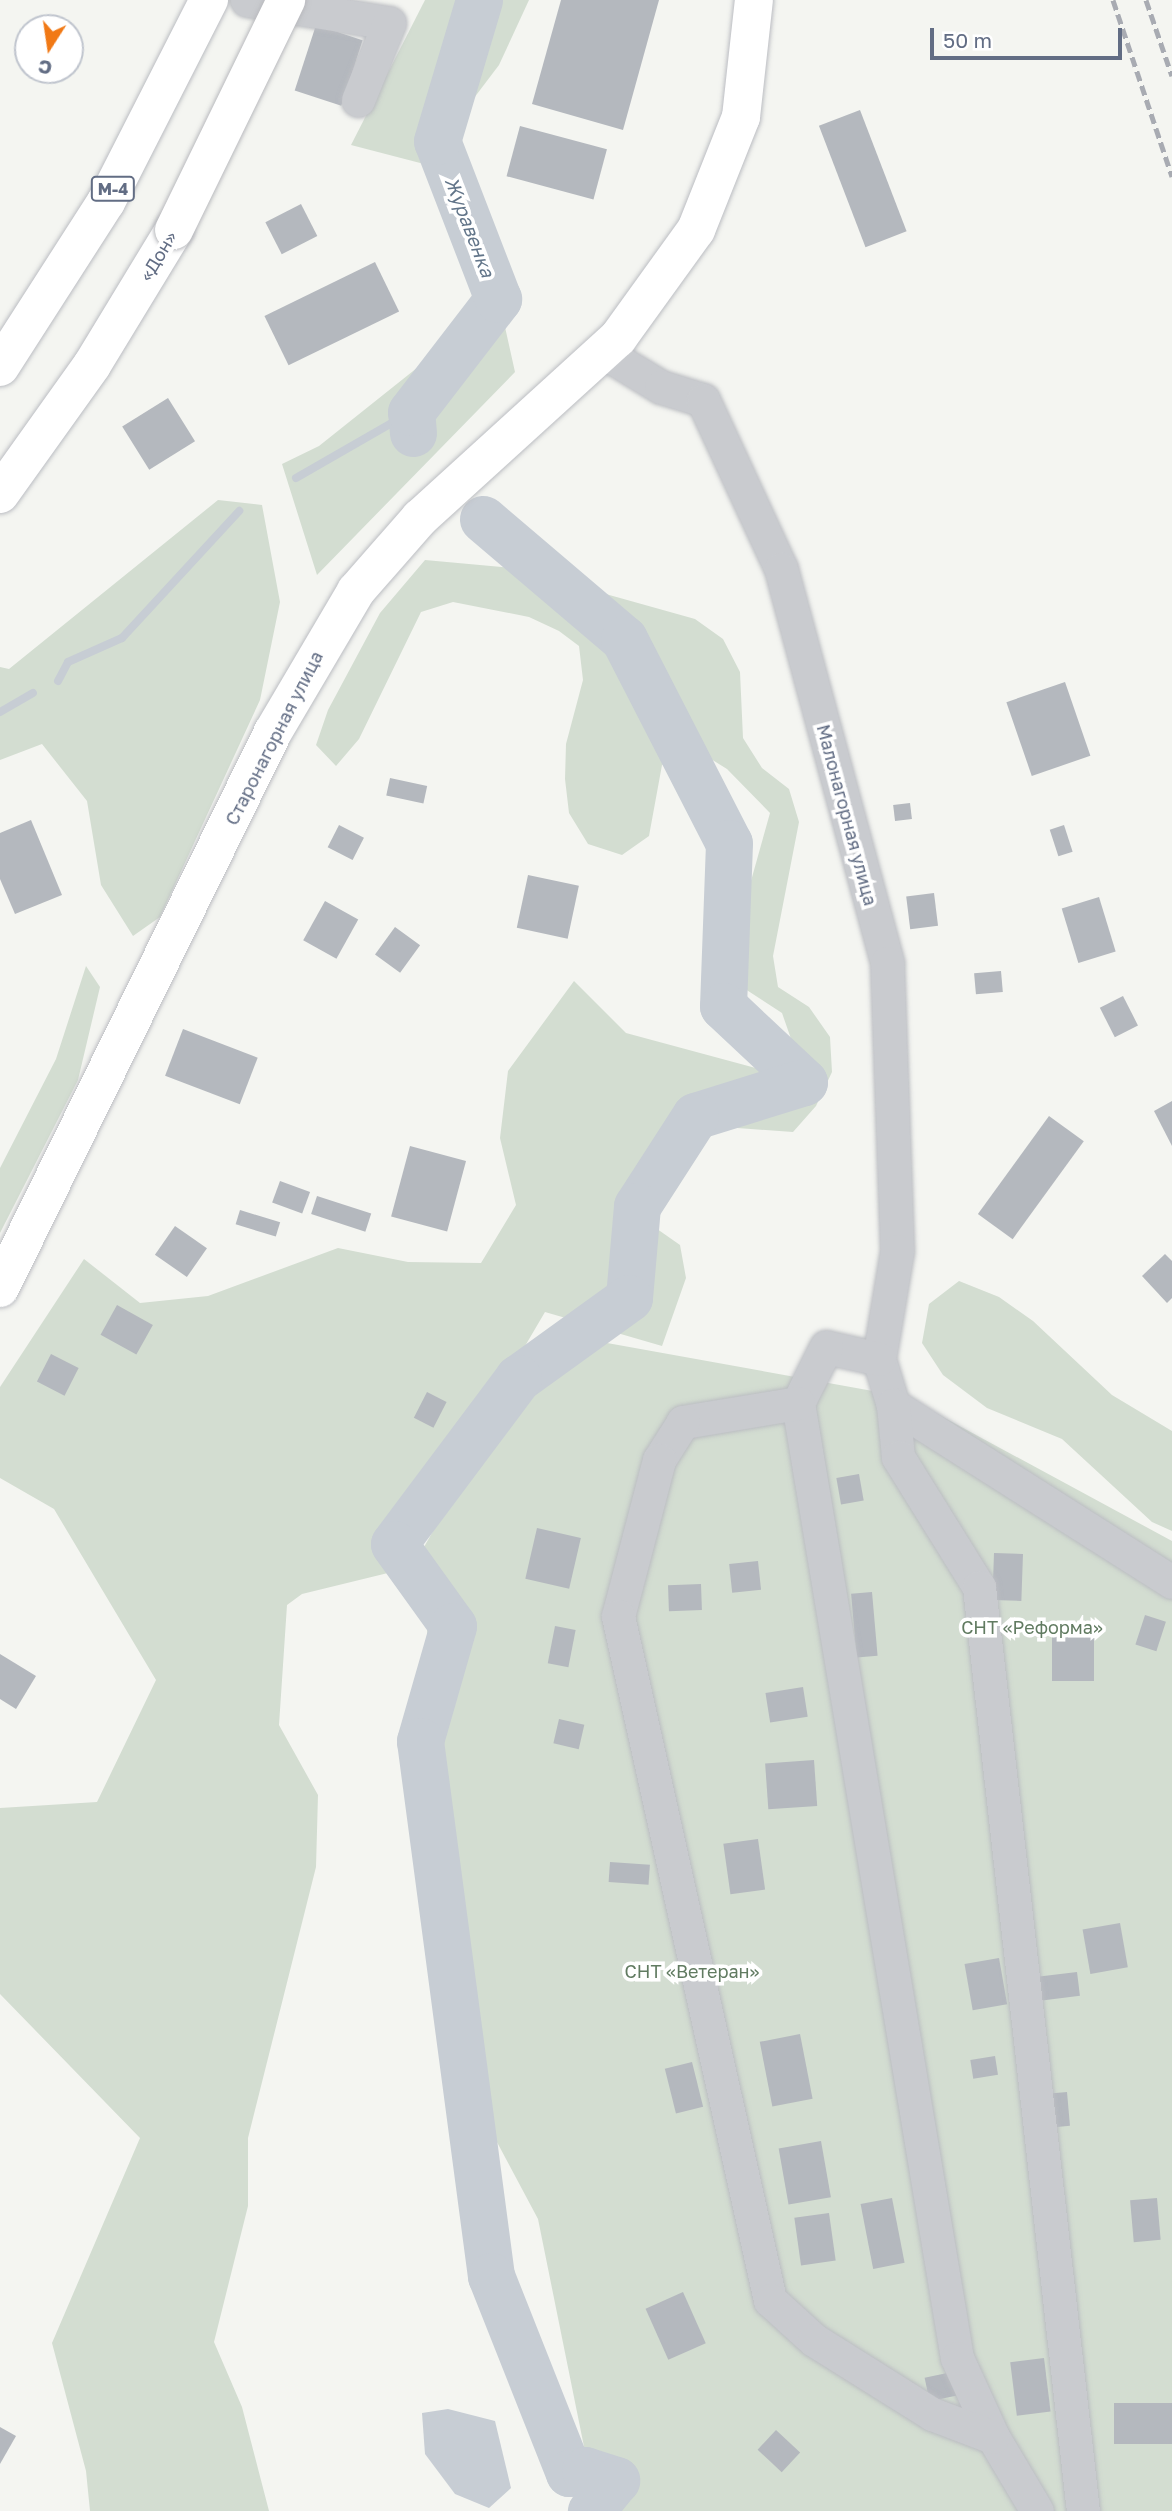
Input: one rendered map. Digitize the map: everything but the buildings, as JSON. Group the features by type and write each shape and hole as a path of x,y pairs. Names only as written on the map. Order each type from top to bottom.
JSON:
{"main road":[{"name":"М-4","path":"0,367 106,202 209,0"},
{"name":"«Дон»","path":"0,494 92,365 174,230 286,0"},
{"name":"Старонагорная улица","path":"0,1287 283,712 356,590 420,518 605,352 671,269 716,190 741,117 754,0"}],"street":[{"path":"247,0 389,23 358,100"},
{"name":"Малонагорная улица","path":"605,352 661,387 703,400 788,596 887,963 897,1251 879,1359"},
{"path":"1037,2511 993,2437 957,2358 798,1403 826,1347 879,1359 893,1405 898,1457 979,1587 1083,2511"},
{"path":"798,1403 683,1422 659,1460 618,1616 770,2300 814,2340 932,2414 993,2437"},
{"path":"893,1405 1172,1582"}],"green space":[{"path":"425,0 529,0 499,65 424,164 351,145"},
{"path":"505,327 515,372 317,575 282,464 319,446 457,336"},
{"path":"218,500 262,505 280,602 260,700 160,917 133,936 101,885 87,801 42,744 0,760 0,667 9,669"},
{"path":"425,560 513,568 695,619 723,639 740,672 743,738 762,768 789,789 799,822 773,956 778,987 809,1007 830,1037 832,1072 816,1106 793,1132 724,1127 690,1138 660,1157 642,1189 650,1224 680,1245 686,1278 662,1346 545,1312 392,1572 302,1594 287,1605 279,1725 318,1795 316,1867 248,2138 248,2206 214,2342 242,2407 269,2511 90,2511 86,2471 52,2343 140,2138 0,1994 0,1808 97,1802 156,1680 54,1509 0,1478 0,1387 84,1259 140,1303 208,1296 338,1248 408,1262 481,1263 516,1205 500,1138 508,1071 574,981 626,1033 763,1070 797,1056 782,1013 739,985 742,913 770,813 727,769 690,746 662,765 649,836 622,855 588,844 569,813 565,779 566,744 583,680 579,646 559,631 529,617 453,602 421,612 359,739 336,766 316,745 328,710 380,613"},
{"path":"86,966 100,987 78,1080 0,1233 0,1168 56,1059"},
{"path":"959,1281 999,1297 1033,1321 1112,1395 1172,1431 1172,1531 1152,1522 1062,1439 987,1408 943,1375 922,1343 929,1304"},
{"name":"СНТ «Ветеран»","path":"546,1332 906,1397 1172,1541 1172,2511 597,2511 538,2219 442,2039 424,1547"}],"shaded area":[{"path":"448,2409 495,2421 511,2488 489,2508 455,2494 425,2454 422,2413"}],"waterway":[{"name":"Журавенка","path":"413,433 411,412 498,299 437,141 479,0"},
{"path":"296,478 411,412"},
{"path":"58,681 68,662 122,638 239,511"},
{"path":"483,519 624,639 729,843 723,1006 804,1082 695,1116 637,1206 629,1298 518,1378 394,1544 453,1626 420,1741 491,2276 569,2473 585,2470 616,2480 591,2511"},
{"path":"0,712 33,693"}],"railway":[{"path":"1113,0 1172,176"},
{"path":"1146,0 1172,76"}],"park label":[{"name":"СНТ «Реформа»","path":"1032,1627"}]}
